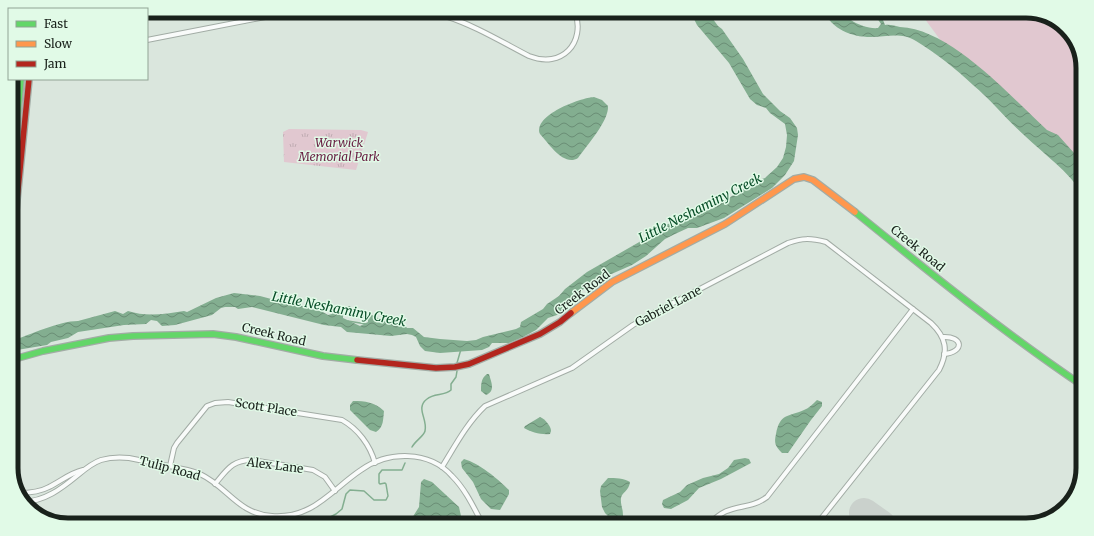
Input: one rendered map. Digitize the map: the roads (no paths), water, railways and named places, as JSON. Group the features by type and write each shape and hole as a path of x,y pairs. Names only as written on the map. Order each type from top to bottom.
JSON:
{"main road":[{"path":"18,110 21,80"},
{"path":"18,190 29,80"},
{"name":"Creek Road","path":"18,358 43,351 109,338 149,335 213,334 236,337 323,356 436,368 464,365 483,359 540,334 560,322 602,289 623,275 725,224 794,179 806,177 813,179 1029,350 1076,381"}],"street":[{"path":"148,40 260,18"},
{"path":"450,18 464,23 529,56 536,59 546,60 555,59 562,56 569,50 576,37 579,25 577,18"},
{"name":"Gabriel Lane","path":"442,467 468,425 477,413 485,406 572,368 633,325 655,312 788,243 800,239 809,238 826,242 939,331 943,337 954,337 958,341 959,348 956,352 944,354"},
{"path":"714,518 726,511 758,503 767,497 913,310"},
{"path":"822,518 939,370 943,363 943,337"},
{"name":"Scott Place","path":"170,466 174,448 177,443 204,409 215,402 228,402 342,420 354,429 369,447 375,463"},
{"name":"Tulip Road","path":"30,501 43,498 56,492 85,469 101,460 119,457 170,466 200,474 243,507 260,514 274,516 296,515 319,504 362,469 388,457 408,456 425,459 442,467 449,473 460,485 479,518"},
{"name":"Alex Lane","path":"215,484 235,463 243,460 252,460 314,470 325,477 335,491"},
{"name":"Tulip Road","path":"24,492 43,489 76,471 85,469"}],"water":[{"path":"694,18 712,18 722,29 743,59 763,94 780,111 790,118 797,128 798,135 794,161 785,175 772,188 724,218 697,228 688,228 665,239 646,256 632,265 600,279 579,292 566,302 564,308 557,315 548,318 536,330 509,343 492,343 489,347 482,350 440,353 425,351 420,346 416,337 412,335 407,334 391,336 347,332 341,327 324,325 252,307 238,309 235,307 225,307 221,308 212,315 175,325 162,326 157,321 151,320 146,324 124,325 78,332 68,338 51,342 47,345 18,350 18,338 62,323 78,321 115,311 123,314 128,311 142,314 187,312 216,298 234,293 260,296 275,300 282,299 321,311 328,315 332,314 338,309 350,306 352,309 362,311 363,313 366,312 388,323 402,322 407,328 413,328 424,337 467,341 516,329 520,327 521,322 543,309 547,304 559,296 565,289 587,272 641,241 658,228 714,208 753,182 765,178 777,167 783,158 786,147 787,135 785,124 770,113 766,108 757,105 750,99 729,63 697,25","holes":["348,312 368,320 368,322 360,326 343,318 343,315"]},
{"path":"828,18 851,18 851,20 857,24 878,28 881,24 877,18 882,18 885,25 919,31 939,39 959,52 979,66 1047,130 1058,135 1076,155 1076,185 1018,130 980,91 953,67 916,41 899,36 863,37 849,34 832,23"},
{"path":"594,97 602,100 608,106 605,119 592,140 578,158 573,160 562,157 540,134 540,127 550,114 559,109 569,104"},
{"path":"487,374 489,374 492,383 492,389 486,395 481,391 481,386 482,380"},
{"path":"817,400 822,402 822,406 788,453 782,453 776,446 775,442 780,422 786,417 808,408"},
{"path":"353,401 370,403 384,411 383,423 379,430 376,432 370,430 350,410 350,405"},
{"path":"540,417 549,425 551,429 550,434 536,433 524,428"},
{"path":"745,458 749,459 751,463 721,479 699,488 688,500 671,509 664,508 662,504 663,500 680,492 687,485 703,478 719,474 728,468 734,460"},
{"path":"464,459 470,461 494,476 509,490 509,494 500,510 491,509 481,499 473,482 462,468 461,462"},
{"path":"608,478 622,479 630,482 621,498 622,518 610,518 605,513 602,507 600,491 601,486"},
{"path":"424,479 432,482 459,507 460,518 412,518 419,507 421,482"}],"waterway":[{"name":"Little Neshaminy Creek","path":"348,321 366,324"},
{"path":"457,363 461,349"},
{"path":"412,447 425,431 425,422 422,410 424,402 430,397 449,392 451,390 451,384 456,377 457,371"},
{"path":"328,518 342,509 346,494 350,490 364,491 374,500 386,500 388,496 386,484 379,483 379,474 382,470 402,470 405,463"}],"park label":[{"name":"Warwick Memorial Park","path":"339,149"}]}
